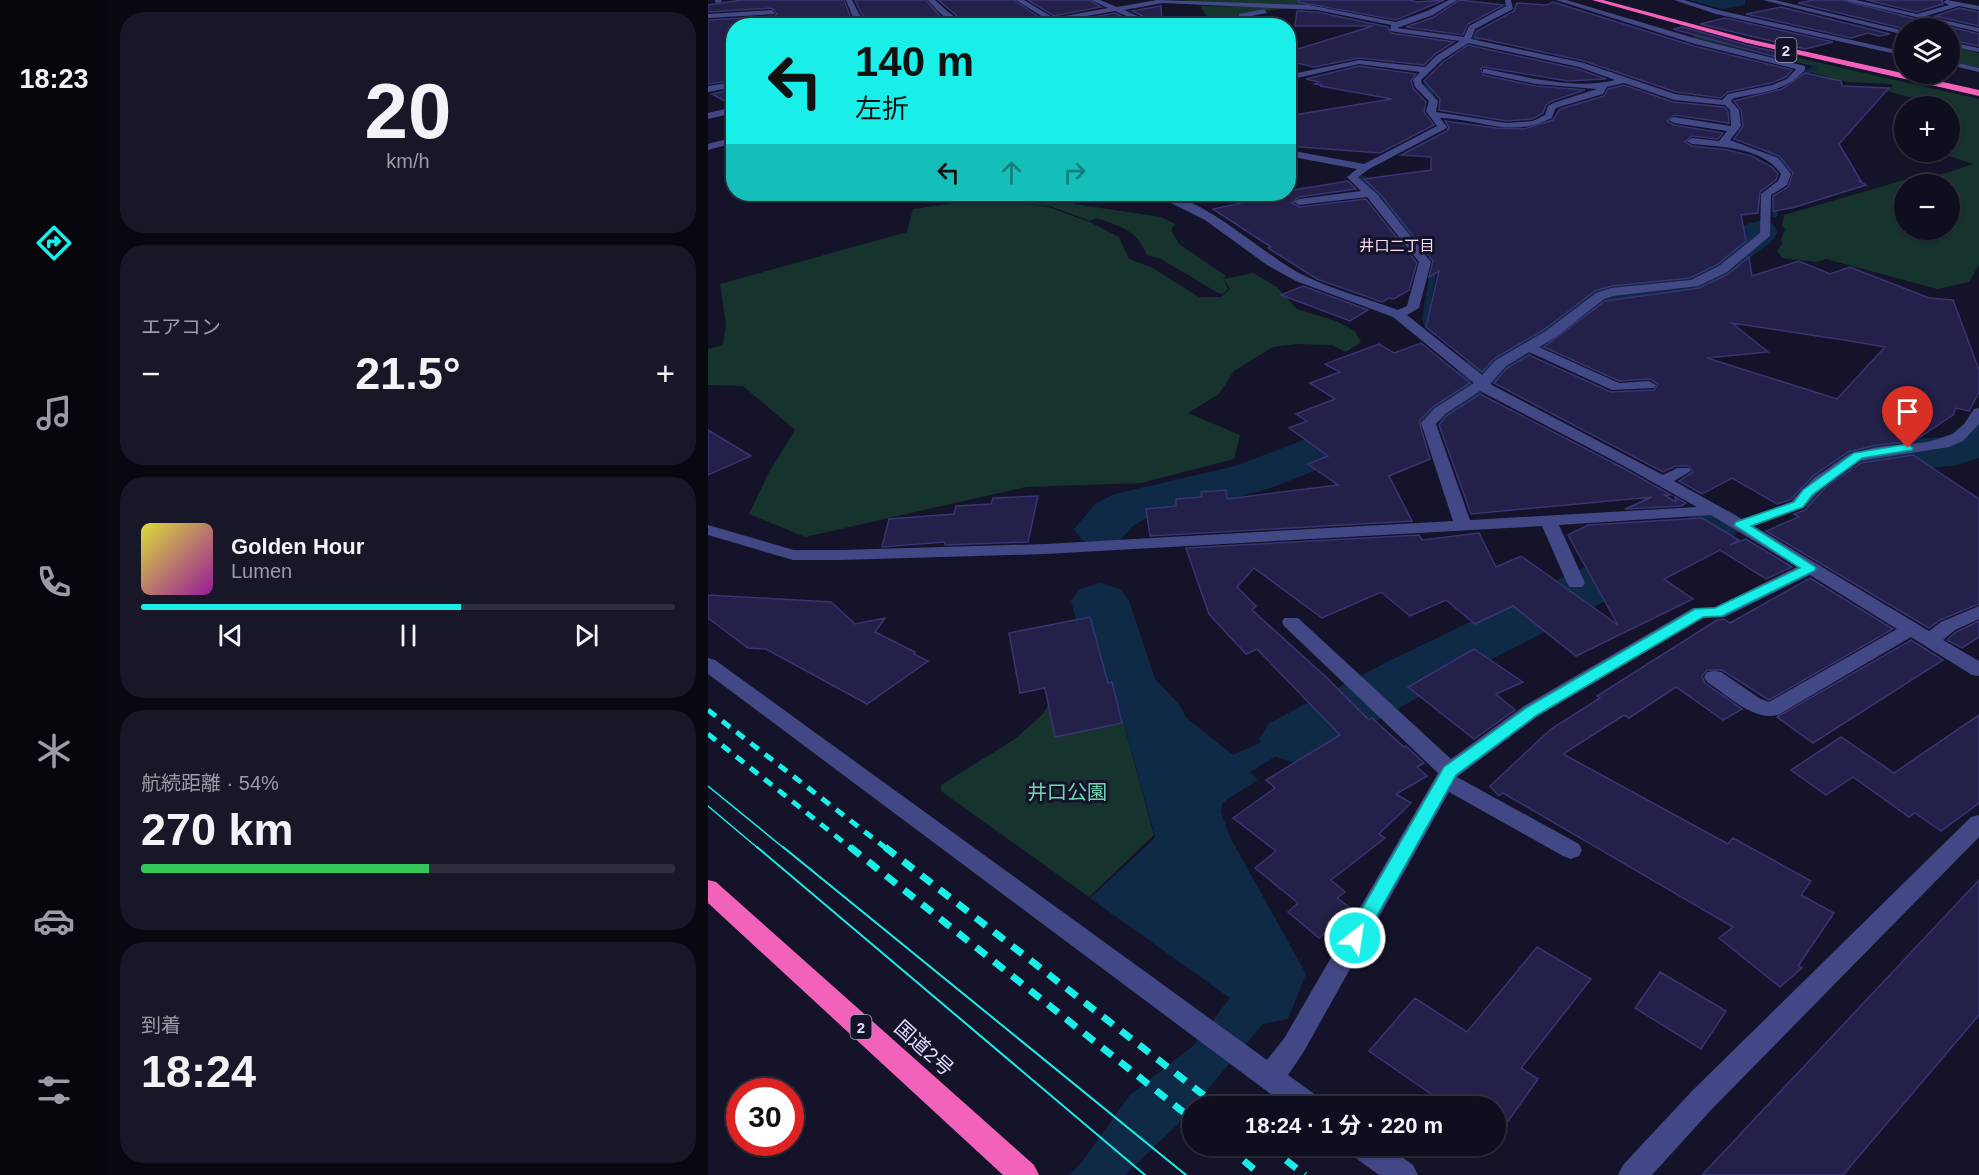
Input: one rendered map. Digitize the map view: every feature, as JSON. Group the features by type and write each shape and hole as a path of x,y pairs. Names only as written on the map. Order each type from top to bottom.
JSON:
{"highway":[{"name":"2","path":"1596,0 1748,41 1979,93"},
{"name":"2","path":"1618,0 1690,19 1894,65"},
{"path":"1629,0 1690,19"},
{"path":"1960,79 1979,83"},
{"name":"国道2号","path":"708,889 1014,1172"}],"street":[{"path":"772,0 774,18"},
{"path":"849,0 859,18"},
{"path":"931,0 952,18"},
{"path":"1019,0 1049,18"},
{"path":"1094,0 1135,18"},
{"path":"1391,31 1454,0"},
{"path":"1470,41 1472,28 1510,7 1508,0"},
{"path":"1463,525 1428,423 1501,363 1551,334 1600,296 1611,292 1694,283 1723,269 1744,250 1764,238 1766,234 1764,227 1766,194 1783,183 1786,174 1769,158 1724,139 1735,129 1735,113 1726,101 1731,96 1774,87 1790,81 1802,68 1673,34 1559,0"},
{"path":"1677,0 1716,12 1894,51"},
{"path":"1767,0 1894,31"},
{"path":"1847,0 1979,30"},
{"path":"1940,0 1979,8"},
{"path":"1969,0 1979,2"},
{"path":"1064,18 1169,1 1202,5 1309,7 1391,31 1470,41 1581,65 1668,96 1728,103"},
{"path":"1918,16 1959,4"},
{"path":"1243,18 1242,16 1256,12 1309,7"},
{"path":"708,16 772,12"},
{"path":"1391,31 1408,42"},
{"path":"1862,44 1894,37"},
{"path":"1398,314 1413,308 1425,262 1370,192 1352,177 1365,167 1439,129 1442,125 1431,111 1434,101 1417,82 1439,58 1470,41"},
{"path":"1960,46 1979,51"},
{"path":"1296,76 1359,62 1426,70"},
{"path":"1960,65 1979,70"},
{"path":"1486,71 1536,81 1602,87 1624,80"},
{"path":"708,89 726,86"},
{"path":"1433,115 1464,117 1512,127 1528,125 1550,116 1552,107 1600,92 1602,87"},
{"path":"708,116 726,112"},
{"path":"1674,120 1735,129"},
{"path":"1692,141 1735,145"},
{"path":"708,147 726,143"},
{"path":"1296,154 1365,167"},
{"path":"1299,202 1370,192"},
{"path":"1177,201 1193,207 1288,273 1398,314 1487,390 1663,481 1979,670"},
{"path":"1529,346 1617,387 1649,386"},
{"path":"1740,525 1799,505 1807,492 1858,455 1875,451 1948,444 1973,427 1979,412"},
{"path":"1663,481 1683,471"},
{"path":"708,530 794,555 841,555 1046,549 1713,510"},
{"path":"1548,520 1576,583"},
{"path":"1270,1078 1294,1045 1448,776 1531,711 1700,612 1718,613 1810,568"},
{"path":"1930,640 1948,626 1979,612"},
{"path":"1291,622 1448,776 1571,850"},
{"path":"1714,677 1752,703 1771,710 1911,629"},
{"path":"708,664 1295,1096"},
{"path":"1633,1175 1709,1093 1979,822"},
{"path":"1377,1156 1403,1175"}],"green space":[{"path":"1180,0 1341,0 1311,5 1206,3"},
{"path":"1200,6 1303,7 1244,13 1238,18 1208,18"},
{"path":"1693,34 1894,80 1894,84 1913,84 1979,99 1979,265 1969,282 1937,289 1826,259 1816,262 1782,258 1777,251 1782,244 1781,239 1785,229 1782,225 1784,215 1894,183 1894,240 1960,240 1960,174 1943,174 1974,164 1960,160 1960,96 1906,96 1879,89 1892,87 1892,84 1847,82 1809,72 1817,67 1694,38"},
{"path":"1960,48 1979,53 1979,68 1960,63"},
{"path":"969,201 1074,201 1074,204 1161,217 1175,224 1171,230 1179,244 1226,276 1223,279 1228,289 1223,294 1218,293 1161,259 1147,255 1138,239 1121,227 1097,218 1090,221 1050,206 1024,204 1048,207 1090,222 1119,237 1129,259 1151,267 1199,297 1221,297 1230,289 1224,279 1253,273 1277,287 1297,309 1336,321 1355,331 1361,342 1346,352 1332,345 1297,344 1273,347 1234,371 1219,394 1188,413 1240,435 1234,459 1141,483 1026,487 805,537 749,514 768,474 795,430 743,386 708,385 708,349 723,345 726,325 720,284 907,232 913,209"},
{"name":"井口公園","path":"1112,681 1154,835 1089,897 941,791 941,785 1015,739 1043,714 1055,692"}],"water":[{"path":"1689,0 1745,0 1745,5 1722,9"},
{"path":"1128,651 1145,685 1233,755 1358,699 1362,704 1250,772 1258,780 1222,804 1221,812 1230,837 1306,974 1288,1019 1263,1024 1202,1096 1182,1096 1182,1119 1125,1175 1069,1175 1081,1163 1130,1095 1193,1046 1230,998 1090,898 1155,836 1105,656"}],"building":[{"path":"742,0 844,0 852,18 742,18 777,14 772,8 708,12 708,5"},
{"path":"855,0 926,0 943,18 865,18"},
{"path":"938,0 1014,0 1040,18 959,18"},
{"path":"1028,0 1089,0 1101,7 1054,16"},
{"path":"1298,0 1409,0 1417,2 1444,0 1396,20 1298,2"},
{"path":"1459,0 1504,5 1468,24 1463,35 1406,27 1434,17"},
{"path":"1813,0 1842,0 1912,18 1894,18 1894,26 1798,3"},
{"path":"1866,0 1942,0 1943,4 1917,12"},
{"path":"1553,2 1694,46 1792,70 1786,77 1771,83 1728,92 1721,98 1676,92 1584,61 1474,37 1477,31 1514,11 1517,3 1547,5"},
{"path":"1161,6 1162,18 1147,18 1132,11"},
{"path":"1781,7 1890,34 1879,36 1868,33 1851,38 1746,14"},
{"path":"1959,8 1979,12 1979,26 1960,22 1960,18 1935,16"},
{"path":"1297,11 1317,12 1388,27 1390,33 1454,42 1435,54 1424,65 1359,58 1314,67 1296,63 1296,50 1373,26 1296,26"},
{"path":"1115,13 1125,18 1088,18"},
{"path":"1725,18 1833,42 1805,49 1700,24"},
{"path":"726,19 726,81 708,84 708,20"},
{"path":"1683,27 1786,54 1776,57 1673,29"},
{"path":"1960,29 1979,34 1979,46 1960,42"},
{"path":"1468,45 1578,69 1606,79 1568,81 1483,67 1481,69 1483,75 1536,86 1585,90 1552,101 1546,105 1543,113 1532,119 1507,121 1439,110 1440,99 1424,81 1443,62"},
{"path":"1359,66 1416,74 1411,81 1413,88 1426,102 1424,112 1434,125 1380,153 1296,147 1296,115 1392,99 1320,86 1323,85 1306,79"},
{"path":"1805,73 1841,81 1842,86 1889,88 1839,144 1861,181 1859,181 1866,185 1792,208 1773,211 1773,196 1788,187 1793,173 1779,156 1734,139 1743,126 1741,110 1734,101 1782,89"},
{"path":"1624,85 1673,102 1724,107 1728,111 1729,123 1674,115 1667,121 1674,125 1723,133 1718,139 1692,136 1685,142 1692,146 1728,150 1752,156 1772,167 1778,174 1776,180 1760,192 1758,213 1741,215 1746,241 1718,264 1690,278 1611,286 1595,291 1545,329 1495,358 1482,372 1426,327 1439,271 1429,277 1433,261 1380,194 1364,179 1431,170 1431,157 1401,155 1447,131 1449,127 1445,121 1496,128 1524,129 1553,120 1560,109 1604,96 1608,89"},
{"path":"726,91 726,102 712,94"},
{"path":"1348,181 1356,189 1299,197 1296,200 1296,190"},
{"path":"1366,199 1417,263 1409,290 1394,299 1389,298 1382,302 1317,279 1213,209 1251,201 1294,201 1292,203 1299,207"},
{"path":"1749,257 1752,276 1799,261 1830,274 1850,267 1929,298 1953,300 1979,370 1979,392 1969,411 1956,408 1953,415 1914,441 1876,445 1848,452 1813,476 1790,500 1777,504 1732,478 1702,494 1679,481 1693,472 1689,466 1676,466 1663,472 1494,383 1507,368 1529,355 1611,392 1654,390 1658,384 1650,379 1619,381 1544,347 1605,301 1699,288 1728,274","holes":["1732,323 1885,347 1837,399 1707,358 1768,352"]},
{"path":"1303,286 1368,310 1350,321 1281,295"},
{"path":"1421,343 1470,383 1434,406 1419,421 1430,459 1389,476 1412,521 1150,536 1146,509 1176,506 1176,499 1202,497 1201,492 1226,490 1227,499 1338,485 1308,464 1328,456 1289,428 1307,421 1296,414 1335,399 1310,383 1340,372 1325,364 1379,344 1394,353"},
{"path":"1480,394 1623,468 1671,495 1664,495 1676,502 1675,497 1686,503 1681,506 1625,509 1652,497 1471,514 1439,425 1446,416"},
{"path":"708,430 751,456 708,475"},
{"path":"1913,455 1979,499 1979,604 1940,620 1929,628 1766,531 1799,517 1794,514 1805,510 1826,487 1861,463"},
{"path":"1038,496 1028,542 945,545 945,542 882,547 889,519 954,514 956,506 991,504 993,498"},
{"path":"1702,518 1739,540 1730,545 1746,539 1792,567 1766,579 1720,550 1664,579 1693,599 1576,656 1513,606 1475,624 1446,600 1410,616 1381,592 1322,618 1254,568 1237,587 1256,606 1252,610 1327,678 1369,720 1372,718 1424,763 1417,767 1427,776 1396,794 1411,803 1379,834 1385,838 1331,880 1345,892 1337,898 1353,910 1319,938 1288,912 1298,903 1255,868 1276,851 1233,818 1275,788 1266,780 1340,735 1257,649 1246,654 1209,614 1186,548 1419,535 1422,540 1479,533 1496,567 1521,556 1618,625 1568,535 1588,525"},
{"path":"1810,578 1893,629 1769,700 1722,670 1707,670 1702,676 1705,683 1742,709 1723,720 1676,687 1629,718 1624,715 1563,754 1728,844 1733,838 1811,881 1801,895 1834,913 1798,966 1802,968 1780,987 1719,938 1733,927 1503,793 1499,796 1490,786 1551,729 1600,698 1597,696 1717,620 1724,619 1730,623"},
{"path":"708,595 831,602 855,624 885,618 875,632 928,661 867,704 766,649 748,648 708,618"},
{"path":"1090,617 1108,683 1112,682 1122,723 1055,737 1045,688 1020,693 1009,633"},
{"path":"1979,621 1979,637 1962,648 1947,640 1956,632"},
{"path":"1911,640 1943,660 1813,743 1777,717"},
{"path":"1474,649 1523,682 1496,694 1515,710 1474,739 1408,687"},
{"path":"1979,715 1979,803 1941,831 1915,813 1909,817 1853,777 1826,795 1791,770 1841,737 1894,773"},
{"path":"1979,880 1979,1015 1843,1175 1702,1175"},
{"path":"1537,947 1591,979 1521,1068 1538,1079 1506,1124 1506,1096 1434,1096 1369,1051 1415,998 1467,1032"},
{"path":"1660,972 1726,1011 1701,1049 1635,1008"}],"waterway":[{"path":"1470,56 1464,47 1475,39 1490,36"},
{"path":"1800,83 1803,75 1816,67"},
{"path":"1430,83 1425,85 1433,96"},
{"path":"1776,145 1769,152 1792,170"},
{"path":"1359,175 1385,198 1391,211 1406,227"},
{"path":"1775,215 1776,199"},
{"path":"1404,226 1421,244"},
{"path":"1101,529 1115,514 1133,505 1227,485 1253,477 1431,408 1474,379 1490,361 1544,330 1595,291 1621,286 1683,282 1708,271 1760,232"},
{"path":"1434,331 1427,325 1425,318 1435,262"},
{"path":"1815,494 1848,479 1854,469 1865,461 1893,455 1953,451 1964,447 1979,435"},
{"path":"1292,739 1411,675 1716,524"},
{"path":"1100,601 1126,687 1155,719"}],"tram line":[{"path":"708,786 785,849"},
{"path":"708,806 759,849"},
{"path":"757,847 1145,1175"},
{"path":"783,847 1186,1175"}],"railway":[{"path":"708,710 887,849"},
{"path":"708,734 852,849"},
{"path":"850,847 1182,1111"},
{"path":"885,847 1205,1096"},
{"path":"1238,1156 1261,1175"},
{"path":"1281,1156 1305,1175"}],"district":[{"name":"井口二丁目","path":"1397,245"}],"route":[{"path":"1355,938 1450,771 1531,711 1700,612 1718,613 1810,568 1740,525 1799,505 1807,492 1858,455 1908,448"}]}
